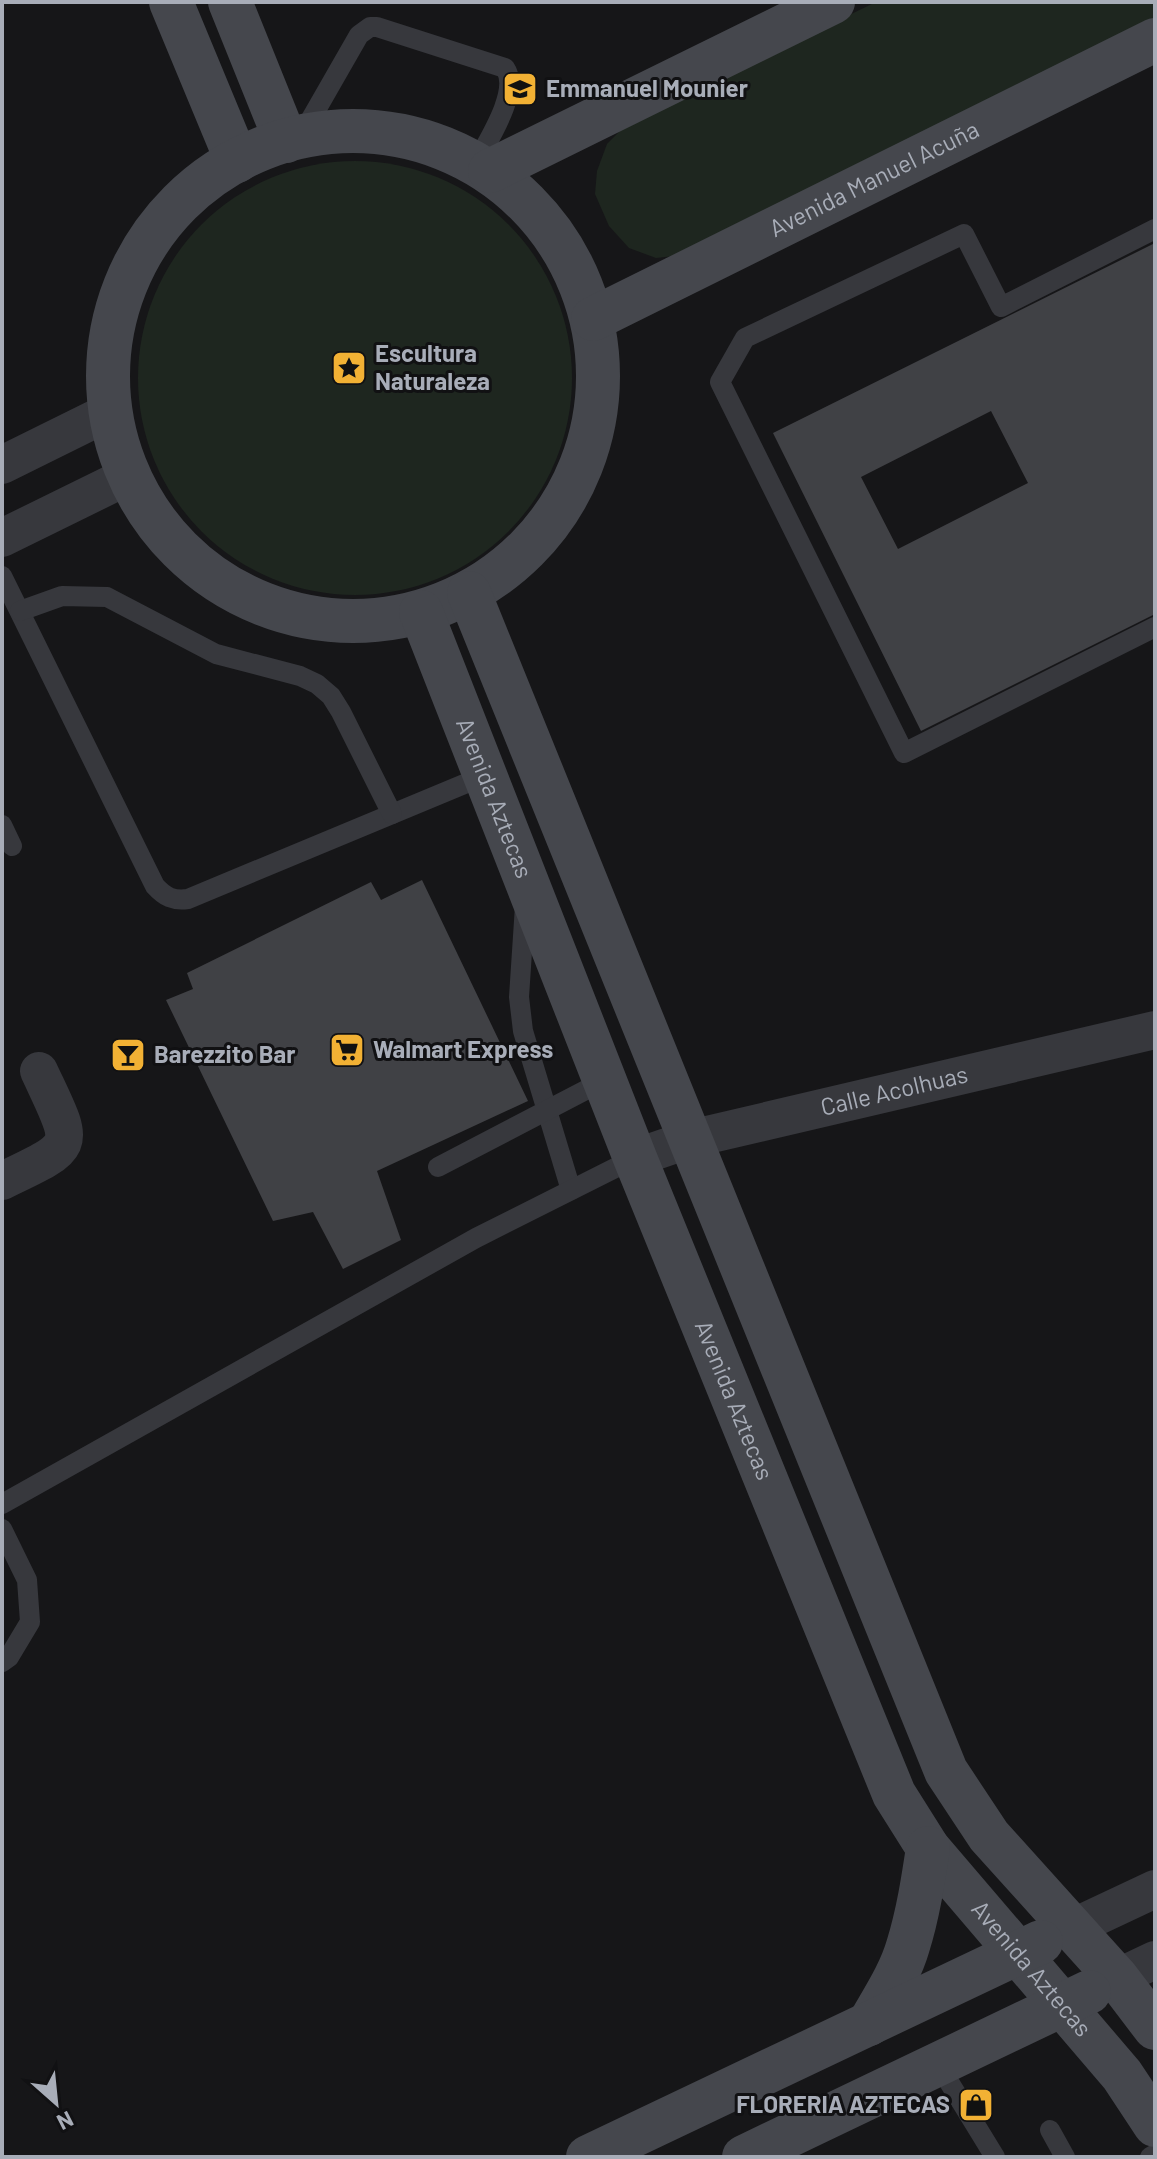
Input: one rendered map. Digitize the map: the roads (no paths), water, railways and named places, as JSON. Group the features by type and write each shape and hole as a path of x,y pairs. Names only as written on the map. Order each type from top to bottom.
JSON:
{"street":[{"path":"171,2 237,161"},
{"path":"230,2 293,139"},
{"path":"483,167 817,6"},
{"name":"Avenida Manuel Acuña","path":"593,319 1155,40"},
{"path":"328,132 384,133 453,151 483,167 519,194 544,220 582,283 593,319 599,364 597,410 587,455 568,497 541,535 508,567 469,593 421,612 377,621 333,621 290,614 248,599 210,577 177,549 149,514 128,476 116,444 109,412 107,369 112,327 125,286 144,248 170,214 201,184 237,161 293,139 328,132"},
{"path":"2,465 109,412"},
{"path":"2,538 128,476"},
{"path":"469,593 946,1771 989,1836 1072,1928 1136,1969 1155,2028"},
{"name":"Avenida Aztecas","path":"421,612 635,1158 894,1794 928,1848 1122,2075 1155,2125"},
{"name":"Calle Acolhuas","path":"635,1158 690,1139 1155,1030"},
{"path":"2,1181 51,1157 61,1148 65,1136 63,1123 39,1071"},
{"path":"869,2024 895,1979 908,1948 928,1848"},
{"path":"588,2157 1155,1889"},
{"path":"764,2153 938,2064 1136,1969"}],"lane":[{"path":"293,139 359,35 363,30 377,27 505,68 510,74 506,105 483,167"},
{"path":"1155,229 1001,307 964,234 745,338 720,382 904,753 1155,627"},
{"path":"2,576 155,886 163,896 176,900 188,899 486,775"},
{"path":"20,611 62,596 107,597 216,654 300,676 317,684 331,696 341,712 392,814"},
{"path":"2,825 12,846"},
{"path":"526,877 519,997 523,1031 571,1190"},
{"path":"438,1167 605,1080"},
{"path":"2,1504 476,1238 635,1158"},
{"path":"2,1529 27,1580 30,1622 9,1657 2,1662"},
{"path":"938,2064 995,2157"},
{"path":"1050,2130 1065,2157"}],"place":[{"name":"Emmanuel Mounier","path":"520,89"},
{"name":"Escultura Naturaleza","path":"349,368"},
{"name":"Walmart Express","path":"347,1050"},
{"name":"Barezzito Bar","path":"128,1055"},
{"name":"FLORERIA AZTECAS","path":"976,2105"}]}
